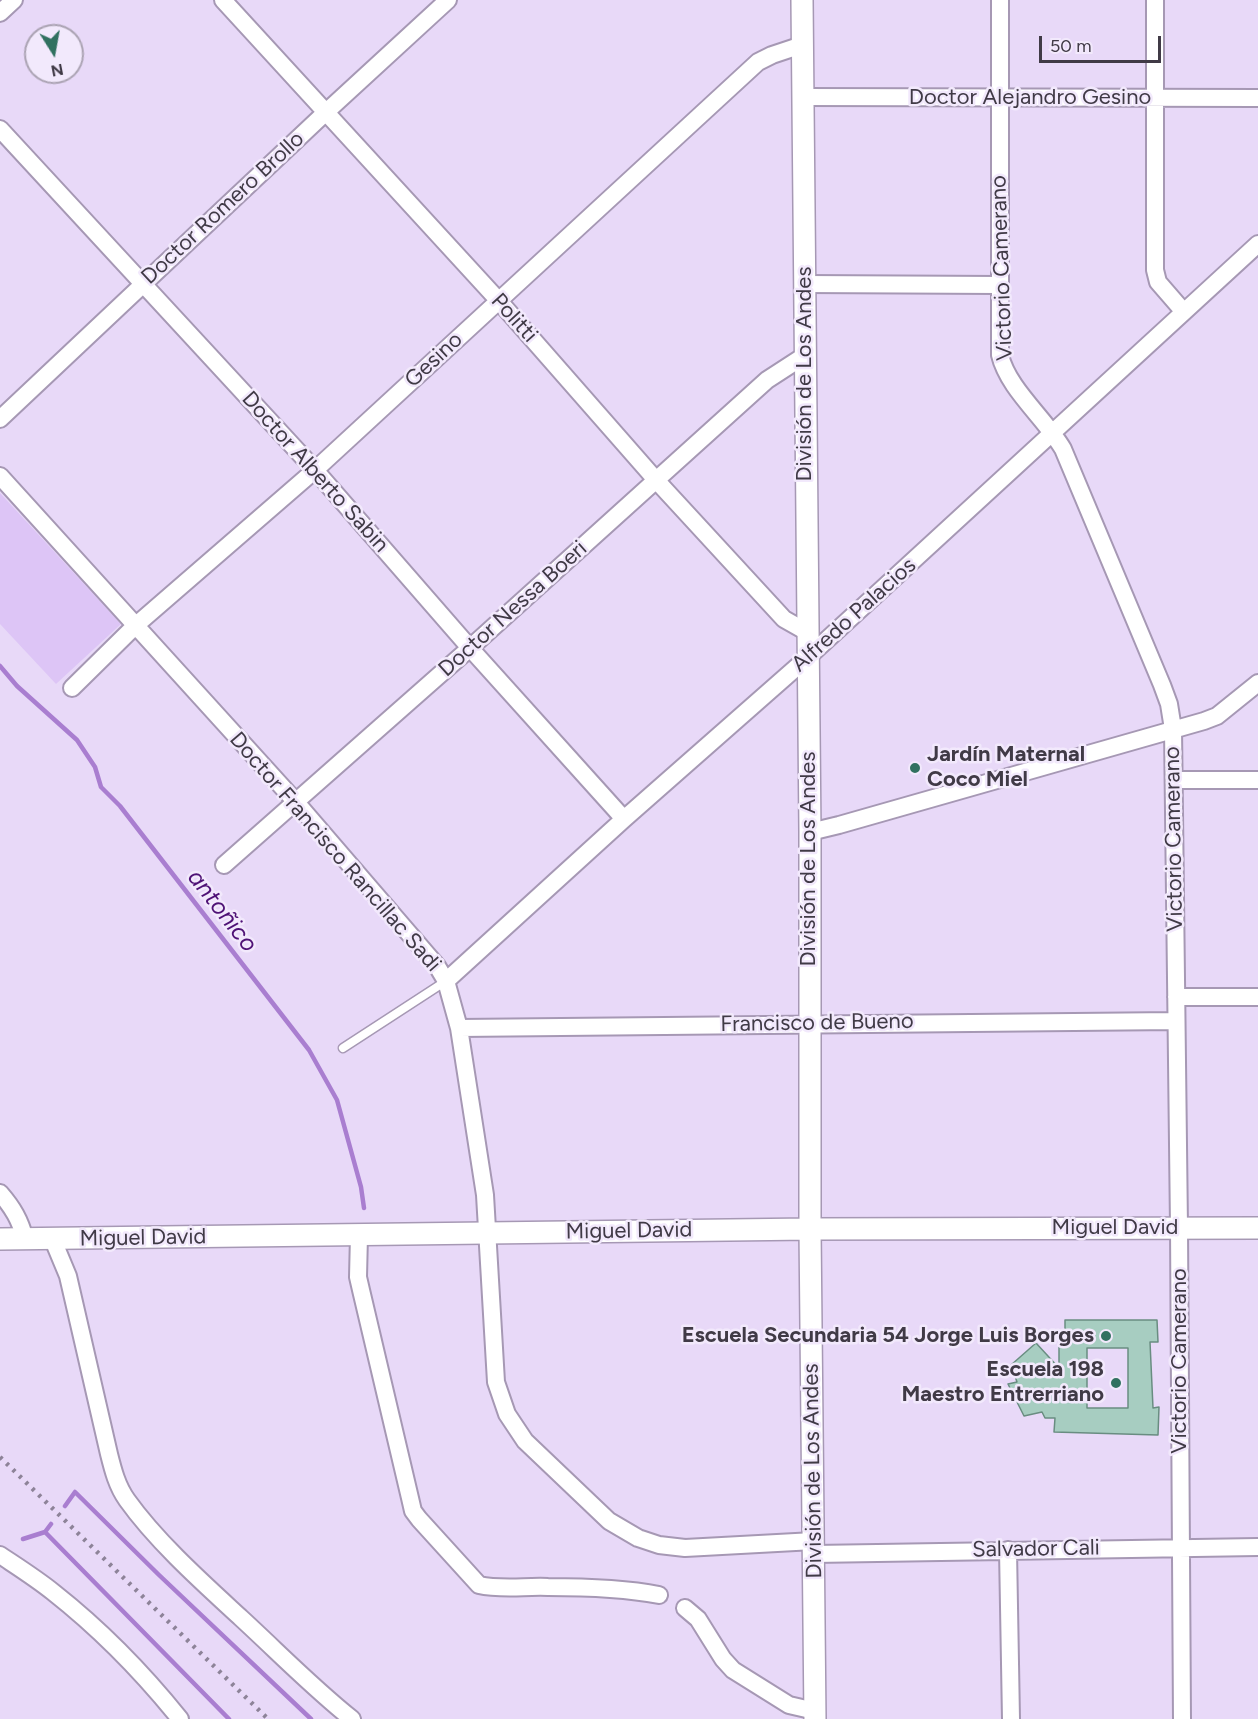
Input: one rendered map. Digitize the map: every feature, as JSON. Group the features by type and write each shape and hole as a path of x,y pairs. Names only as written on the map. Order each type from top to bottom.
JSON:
{"street":[{"path":"0,13 14,0"},
{"name":"Politti","path":"223,0 499,301 656,480 784,619 807,632"},
{"name":"Doctor Romero Brollo","path":"0,419 448,0"},
{"name":"División de Los Andes","path":"802,0 815,1715"},
{"name":"Victorio Camerano","path":"1000,0 1000,355 1009,377 1054,432 1063,448 1162,685 1169,704 1173,729 1182,1719"},
{"path":"1155,0 1155,270 1158,282 1184,312"},
{"name":"Gesino","path":"72,688 135,626 315,470 758,62 802,45"},
{"name":"Doctor Alejandro Gesino","path":"802,97 1258,98"},
{"name":"Doctor Alberto Sabin","path":"0,129 315,470 470,648 624,819"},
{"name":"Alfredo Palacios","path":"446,981 624,819 807,658 1258,245"},
{"path":"804,284 999,285"},
{"name":"Doctor Nessa Boeri","path":"224,865 470,648 767,380 804,356"},
{"name":"Doctor Francisco Rancillac Sadi","path":"0,476 295,801 437,966 446,981 459,1028 489,1233 496,1382 507,1414 525,1441 609,1521 638,1538"},
{"path":"810,832 1217,716 1258,683"},
{"path":"1174,780 1258,780"},
{"path":"1176,997 1258,997"},
{"name":"Francisco de Bueno","path":"459,1028 1176,1021"},
{"path":"0,1193 14,1209 25,1239"},
{"name":"Miguel David","path":"0,1239 810,1229 1258,1228"},
{"path":"359,1235 358,1277 410,1498 418,1519 479,1585 630,1591 659,1595"},
{"path":"52,1240 68,1276 111,1463 116,1480 126,1499 150,1529 216,1595 352,1719"},
{"name":"Salvador Cali","path":"638,1538 659,1545 685,1548 1008,1550 1258,1546"},
{"path":"1008,1550 1011,1719"},
{"path":"0,1556 51,1590 77,1611 142,1676 173,1716"},
{"path":"685,1608 698,1619 723,1659 733,1670 789,1705 815,1715"}],"lane":[{"path":"343,1048 446,981"}],"shaded area":[{"path":"0,493 121,624 56,684 0,624"}],"building":[{"path":"1065,1320 1157,1320 1158,1342 1150,1342 1153,1408 1159,1407 1158,1435 1054,1432 1055,1418 1045,1418 1042,1412 1024,1416 1008,1384 1017,1382 1011,1365 1036,1343 1059,1368 1059,1347 1065,1347","holes":["1087,1348 1128,1348 1128,1408 1087,1408"]}],"waterway":[{"name":"antoñico","path":"0,666 17,686 77,740 95,767 101,787 120,806 309,1050 337,1100 361,1187 364,1208"},
{"path":"65,1506 75,1492 311,1719"},
{"path":"45,1532 51,1524"},
{"path":"23,1539 45,1532 229,1719"}],"railway":[{"path":"0,1457 268,1719"}],"place":[{"name":"Jardín Maternal Coco Miel","path":"915,768"},
{"name":"Escuela Secundaria 54 Jorge Luis Borges","path":"1106,1336"},
{"name":"Escuela 198 Maestro Entrerriano","path":"1116,1383"}]}
